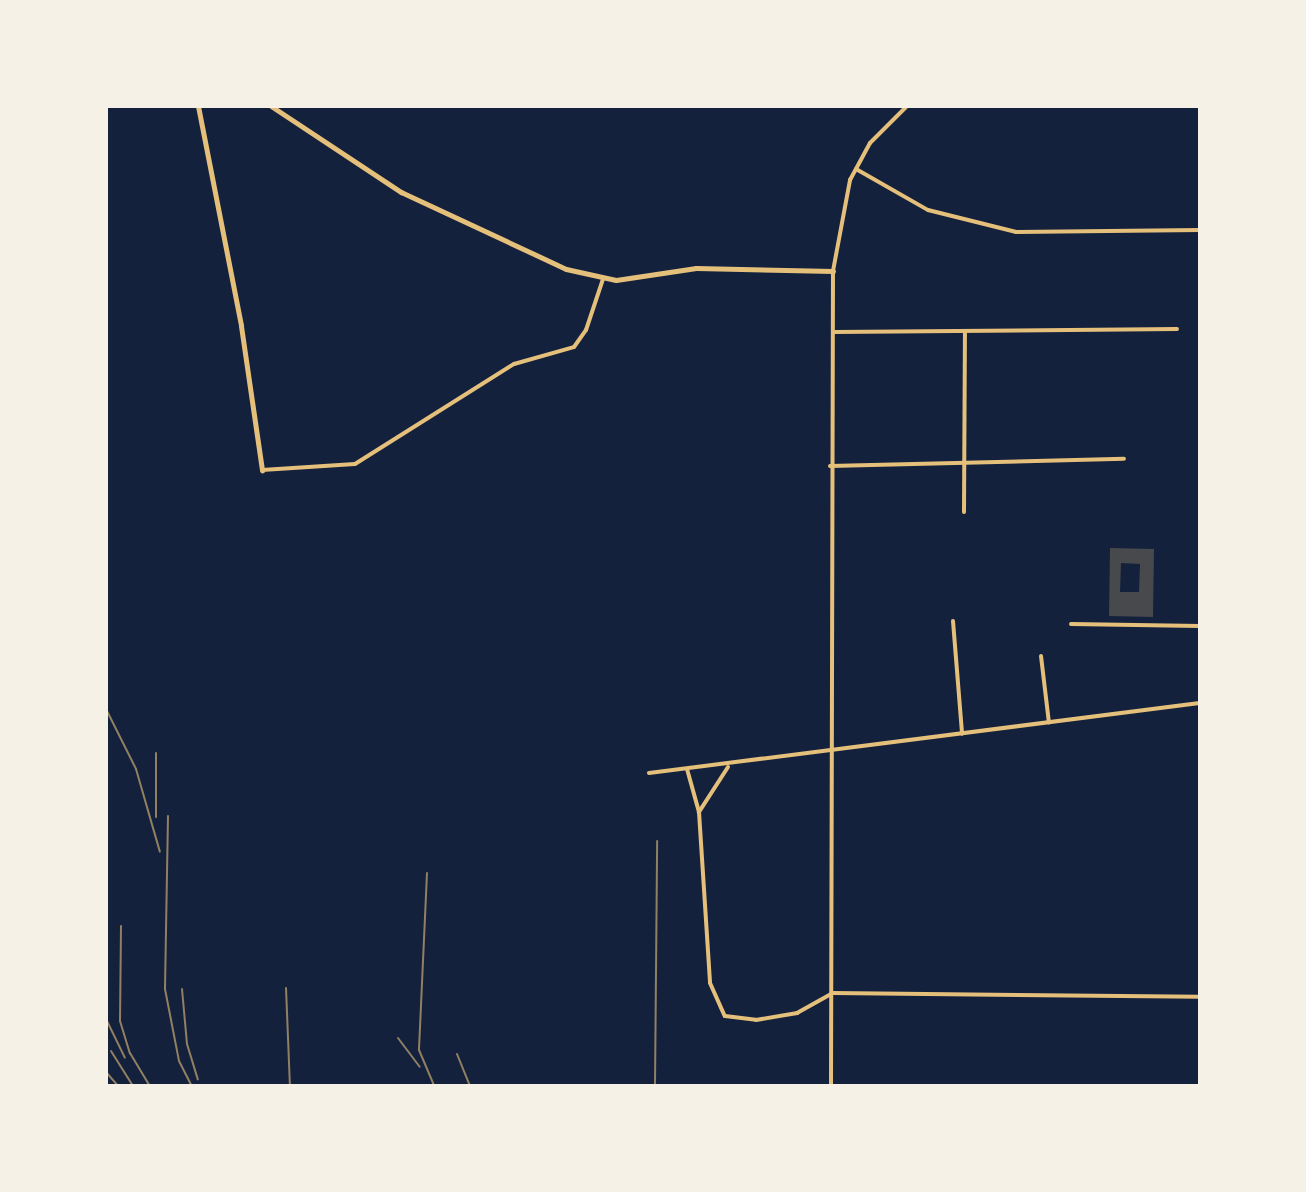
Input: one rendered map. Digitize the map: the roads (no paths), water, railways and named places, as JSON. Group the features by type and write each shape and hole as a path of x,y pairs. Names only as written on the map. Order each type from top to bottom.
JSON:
{"street":[{"path":"198,106 241,326 262,470 355,464 514,364 574,347 586,330 603,279"},
{"path":"271,106 401,192 473,229 603,279 696,268 833,271"},
{"path":"831,1086 833,993 828,751 833,271 843,208 856,169 870,143 907,106"},
{"path":"856,169 928,210 1016,232 1200,230"},
{"path":"834,332 1177,329"},
{"path":"964,512 965,331"},
{"path":"830,466 965,460 1124,459"},
{"path":"953,621 962,734"},
{"path":"1071,624 1200,626"},
{"path":"1041,656 1049,723"},
{"path":"649,773 728,767 828,751 1200,703"},
{"path":"699,812 728,767"},
{"path":"687,769 699,812 710,983 725,1016 756,1020 797,1013 833,993 1200,997"}],"railway":[{"path":"106,709 136,769 160,852"},
{"path":"156,753 156,817"},
{"path":"168,816 165,989 179,1061 192,1086"},
{"path":"655,1086 657,841"},
{"path":"427,873 419,1050 434,1086"},
{"path":"121,926 120,1021 130,1053 150,1086"},
{"path":"286,988 290,1086"},
{"path":"182,989 187,1044 198,1079"},
{"path":"106,1019 125,1058"},
{"path":"398,1038 420,1067"},
{"path":"111,1051 133,1086"},
{"path":"457,1054 470,1086"},
{"path":"106,1072 118,1086"}]}
